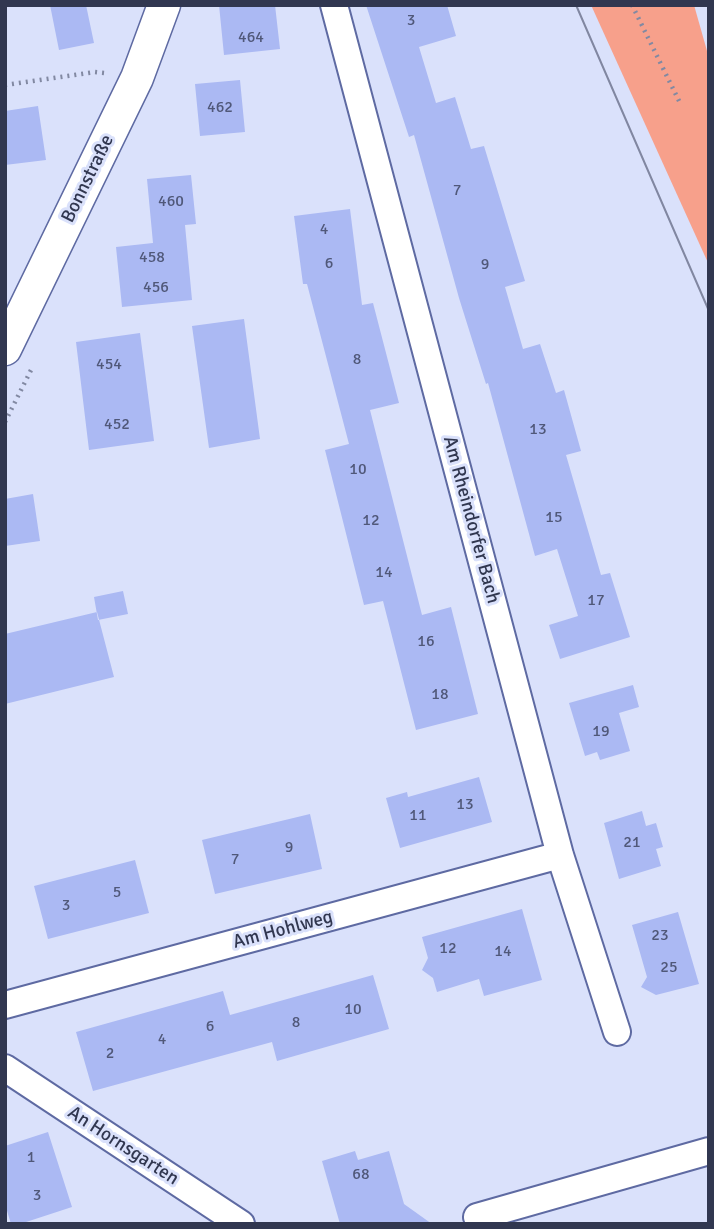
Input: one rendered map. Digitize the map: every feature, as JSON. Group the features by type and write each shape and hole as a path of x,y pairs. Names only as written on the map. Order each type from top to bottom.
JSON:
{"street":[{"name":"Bonnstraße","path":"5,349 137,78 164,5"},
{"name":"Am Rheindorfer Bach","path":"334,5 560,855 617,1031"},
{"name":"Am Hohlweg","path":"5,1005 560,855"},
{"name":"An Hornsgarten","path":"5,1068 242,1224"},
{"path":"477,1217 709,1151"}],"path":[{"path":"632,5 681,105"},
{"path":"5,85 96,72 137,78"}],"shaded area":[{"path":"591,5 694,5 709,58 709,265"}],"building":[{"path":"50,5 86,5 94,43 59,50"},
{"path":"219,5 275,5 280,49 224,55"},
{"path":"366,5 447,5 456,36 419,47 436,103 455,97 471,149 484,146 525,281 505,287 523,349 540,344 556,393 564,390 581,451 566,455 601,575 610,573 630,637 560,659 549,625 578,616 557,549 535,556 488,383 486,384 459,298 414,135 409,137"},
{"path":"240,80 245,132 200,136 195,84"},
{"path":"38,106 46,160 5,165 5,111"},
{"path":"191,175 196,224 185,225 192,300 122,307 116,247 153,243 147,179"},
{"path":"350,209 362,305 373,303 399,403 370,410 390,489 422,615 451,607 478,714 416,730 383,601 364,605 325,450 349,444 307,284 303,284 294,216"},
{"path":"244,319 260,439 209,448 192,326"},
{"path":"140,333 154,441 89,450 76,342"},
{"path":"33,494 40,541 5,546 5,499"},
{"path":"123,591 128,614 98,620 94,597"},
{"path":"97,612 114,677 5,704 5,634"},
{"path":"633,685 639,707 619,713 630,751 600,760 597,752 585,756 569,703"},
{"path":"479,777 492,822 400,848 386,798 407,792 408,797"},
{"path":"642,811 646,826 656,823 663,847 656,849 661,866 619,879 604,823"},
{"path":"310,814 322,869 215,894 202,840"},
{"path":"135,860 149,913 48,939 34,886"},
{"path":"522,909 542,980 484,996 479,979 437,992 433,978 422,970 428,958 422,937"},
{"path":"678,912 699,984 656,995 641,987 647,977 632,925"},
{"path":"373,975 389,1029 277,1061 272,1042 93,1091 76,1032 223,991 230,1015"},
{"path":"48,1132 72,1207 20,1224 11,1224 5,1204 5,1146"},
{"path":"355,1151 358,1160 389,1151 404,1204 432,1224 340,1224 322,1161"}],"tram line":[{"path":"576,5 709,311"}]}
